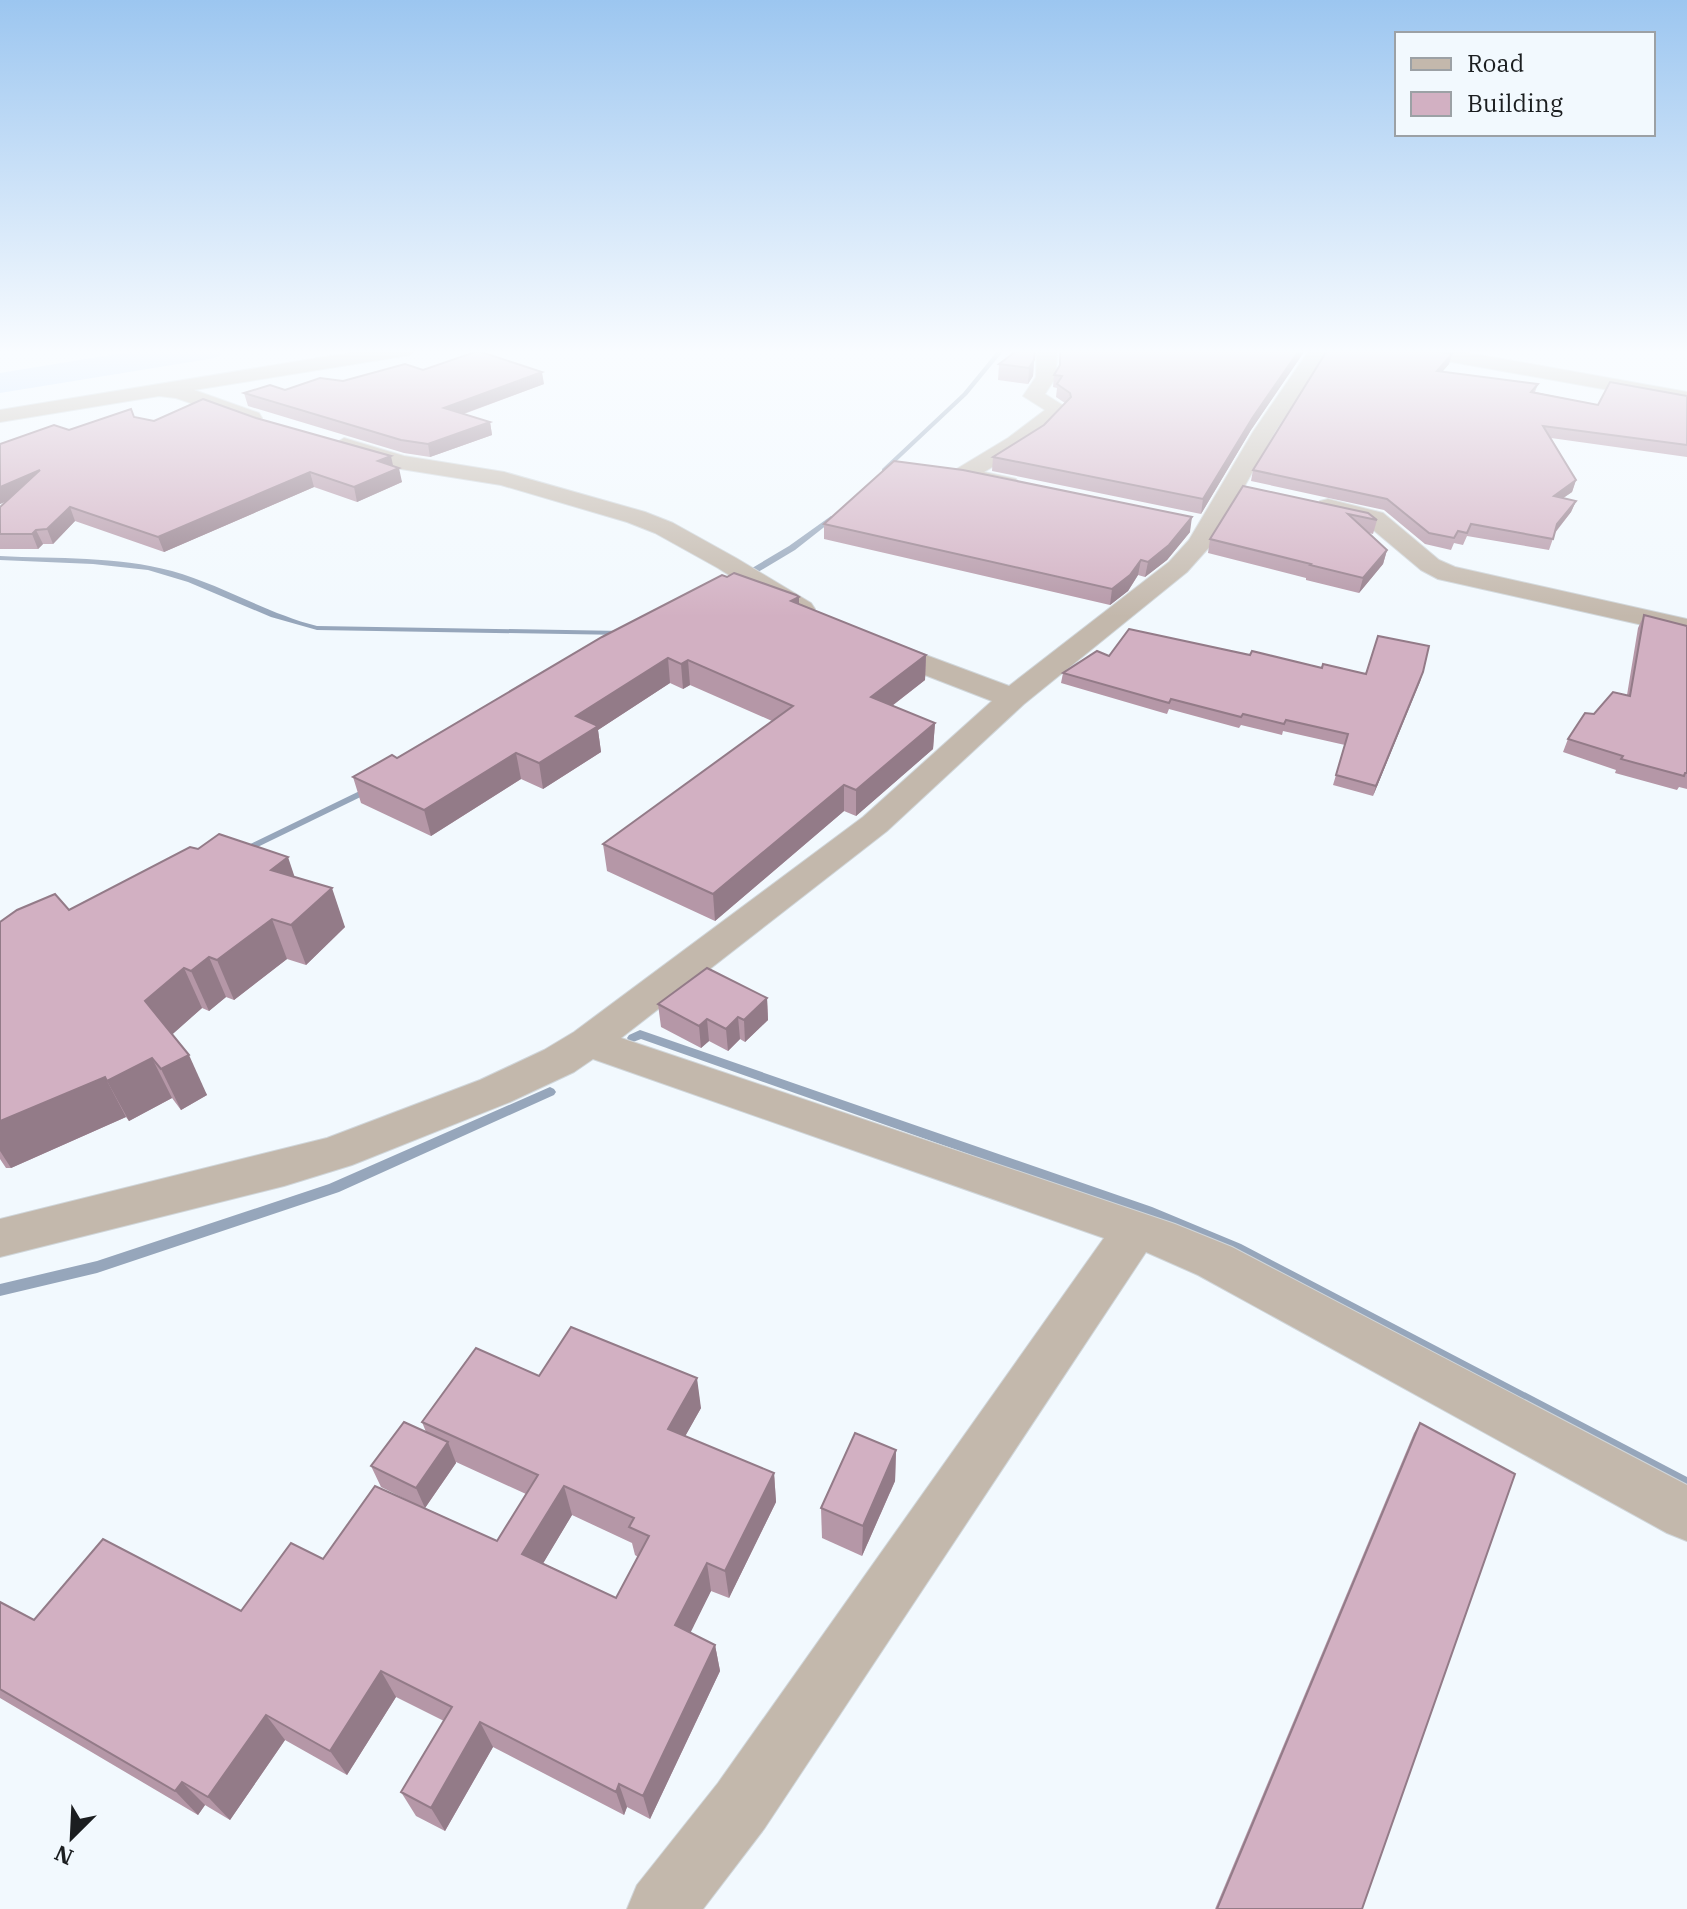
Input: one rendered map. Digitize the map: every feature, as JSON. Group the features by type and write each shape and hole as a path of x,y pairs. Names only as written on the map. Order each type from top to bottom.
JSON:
{"street":[{"path":"318,438 401,462 504,479 636,517 664,528 819,619"},
{"path":"1022,438 963,475 1024,487"},
{"path":"0,1238 336,1153 495,1091 559,1061 875,824 1013,698 1178,567 1199,544 1201,524 1246,490 1271,438"},
{"path":"1306,502 1374,518 1430,565 1447,573 1687,627"},
{"path":"858,639 907,661 1013,698"},
{"path":"588,1042 863,1134 1215,1261 1687,1514"},
{"path":"661,1909 741,1806 1135,1230"}],"building":[{"path":"17,438 327,438 391,456 378,461 399,468 354,487 310,472 158,537 70,507 47,529 36,530 32,534 0,534 0,507 40,470 0,487 0,444"},
{"path":"395,438 445,438 428,444"},
{"path":"1023,438 1240,438 1203,499 993,457"},
{"path":"1273,438 1550,438 1576,480 1554,496 1576,501 1557,524 1553,539 1471,524 1467,533 1458,531 1454,538 1429,533 1387,499 1253,470"},
{"path":"1635,438 1687,438 1687,445"},
{"path":"894,461 963,470 1192,517 1169,545 1148,562 1141,560 1130,575 1112,589 824,524"},
{"path":"1243,486 1368,513 1377,520 1348,514 1387,550 1363,578 1210,539"},
{"path":"734,573 796,595 799,597 791,601 926,655 871,697 935,723 856,790 844,785 713,894 603,844 793,706 688,660 681,664 668,658 576,716 598,726 539,763 516,753 424,810 353,777 392,755 397,758 602,637 722,575 727,577"},
{"path":"1644,615 1687,626 1687,773 1684,776 1621,759 1623,756 1568,739 1585,713 1594,714 1613,692 1630,696"},
{"path":"1129,629 1250,655 1252,651 1322,668 1323,664 1366,674 1378,636 1429,646 1423,672 1376,786 1336,775 1348,734 1286,720 1284,724 1243,714 1241,717 1171,699 1169,703 1063,673 1097,651 1109,656"},
{"path":"219,834 288,857 271,870 332,888 291,925 272,919 217,960 209,957 191,971 184,968 145,1001 189,1055 161,1069 152,1058 107,1081 105,1077 0,1121 0,922 17,910 55,894 69,910 190,847 198,849"},
{"path":"707,968 767,998 744,1020 738,1017 726,1029 707,1019 699,1026 658,1004"},
{"path":"571,1327 697,1378 668,1429 774,1473 725,1571 707,1563 675,1625 715,1645 643,1796 619,1784 616,1792 480,1722 431,1808 401,1792 452,1707 381,1671 330,1751 266,1715 208,1797 182,1782 175,1791 0,1689 0,1602 34,1620 103,1539 241,1611 291,1543 323,1559 375,1486 497,1541 538,1475 422,1422 476,1348 539,1376","holes":["564,1486 634,1518 629,1527 649,1536 616,1598 522,1554"]},
{"path":"404,1422 448,1442 416,1488 371,1466"},
{"path":"1420,1423 1515,1474 1362,1909 1217,1909"},
{"path":"855,1433 896,1450 863,1526 821,1508"}],"waterway":[{"path":"884,470 918,438"},
{"path":"745,576 792,548 833,517"},
{"path":"0,558 148,568 191,580 274,615 317,628 624,633"},
{"path":"239,852 372,788"},
{"path":"633,1038 640,1034 1147,1211 1236,1248 1687,1485"},
{"path":"0,1290 97,1267 334,1188 550,1092"}]}
